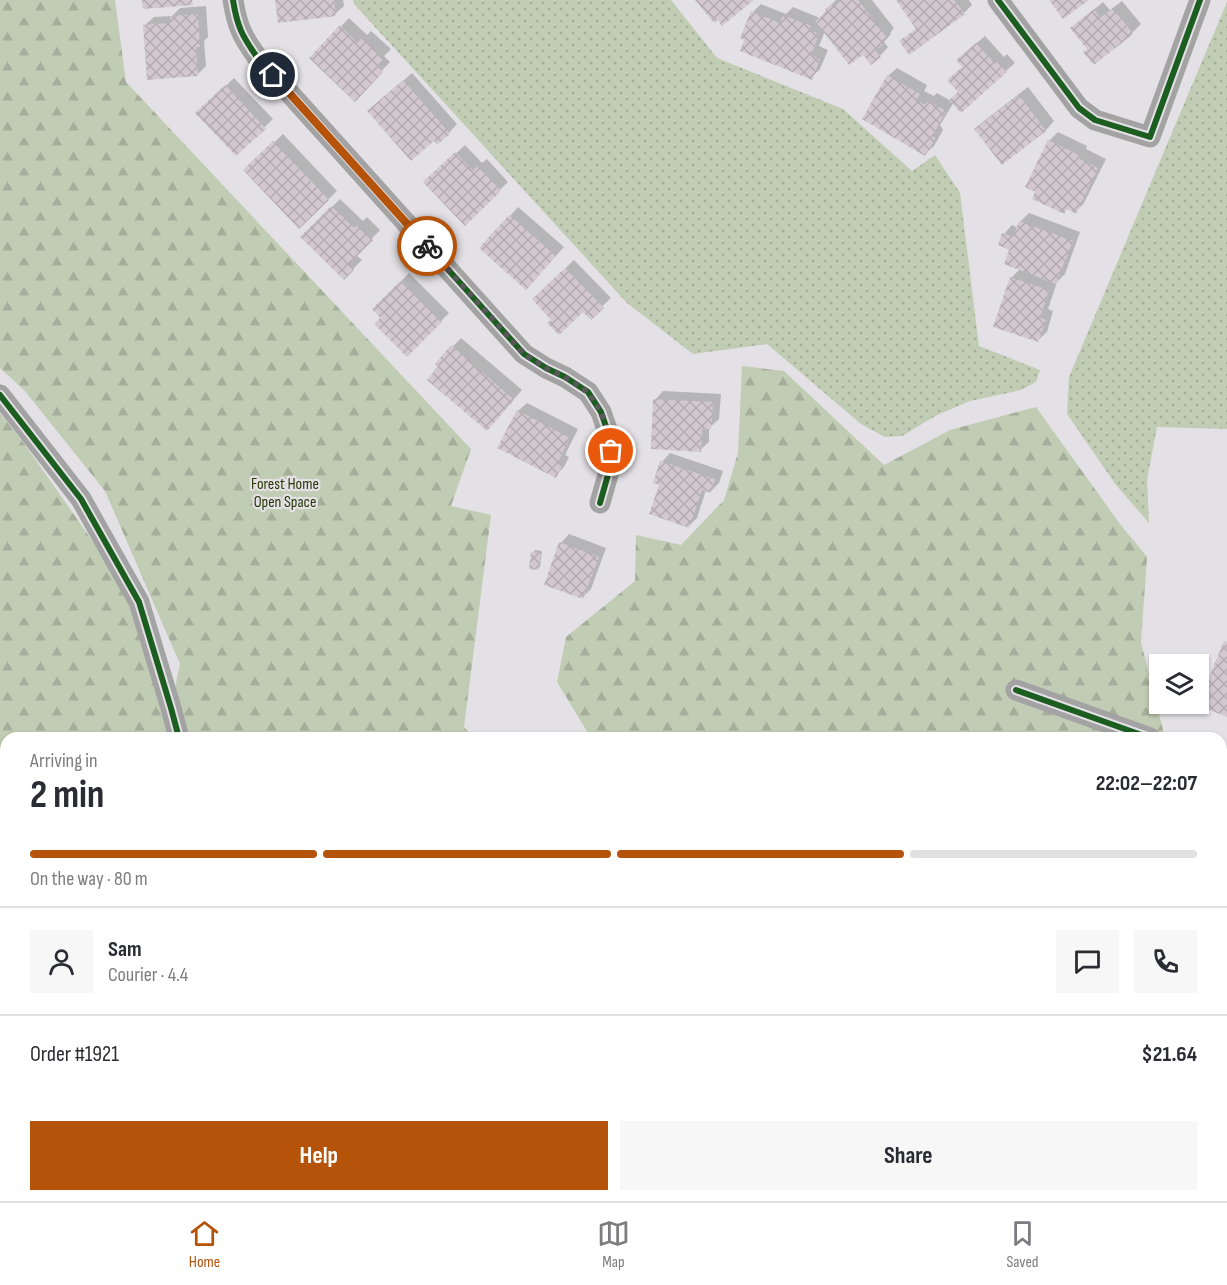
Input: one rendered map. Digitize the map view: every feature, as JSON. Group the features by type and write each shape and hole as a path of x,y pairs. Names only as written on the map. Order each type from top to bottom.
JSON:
{"street":[{"path":"233,0 242,36 257,57 524,354 588,392 601,412 610,438 611,464 600,503"},
{"path":"998,0 1079,108 1095,120 1150,137 1200,0"},
{"path":"0,395 81,499 139,602 177,732"},
{"path":"1016,690 1133,732"}],"green space":[{"name":"Forest Home Open Space","path":"0,0 115,0 126,82 471,449 451,506 491,515 464,727 469,732 184,732 174,693 180,664 105,491 24,390 0,368"},
{"path":"353,0 671,0 717,58 843,109 912,171 935,155 960,193 979,346 1040,370 1036,382 1021,390 970,401 937,415 902,436 885,437 861,424 767,344 693,354 627,303 354,4"},
{"path":"1227,2 1227,429 1157,427 1147,480 1149,523 1116,485 1067,414 1069,377"},
{"path":"742,366 784,371 884,465 950,430 1036,407 1120,524 1147,557 1141,642 1149,674 1149,714 1159,714 1164,732 587,732 557,682 566,637 635,581 636,535 681,545 724,500 738,453"},
{"path":"0,413 89,536 133,604 169,732 0,732"}],"building":[{"path":"142,0 192,0 193,5 143,9"},
{"path":"275,0 334,0 336,16 278,23"},
{"path":"695,0 754,0 722,26 718,20 714,23"},
{"path":"842,0 858,0 887,38 882,42 884,44 875,50 881,57 871,65 863,55 849,65 815,21 827,12 825,9 833,3 835,6"},
{"path":"896,0 954,0 965,14 909,55 899,41 916,29"},
{"path":"1049,0 1089,0 1063,19"},
{"path":"1113,8 1133,34 1094,65 1083,52 1087,49 1070,28 1094,9 1100,18"},
{"path":"751,11 780,23 783,15 811,26 809,30 819,34 811,55 820,59 812,80 740,51 744,40 740,38"},
{"path":"198,14 200,47 196,47 198,76 147,80 143,25 171,23 170,16"},
{"path":"340,25 357,43 362,38 384,59 377,66 383,72 355,102 309,58"},
{"path":"976,43 995,64 998,61 1007,72 961,113 949,100 958,92 947,80 962,67 956,60"},
{"path":"887,75 920,94 916,100 925,105 928,101 946,111 933,135 935,139 925,156 862,119"},
{"path":"403,80 450,134 437,145 434,141 411,161 367,111"},
{"path":"225,85 266,129 236,156 195,113"},
{"path":"1019,95 1046,131 1002,165 974,129"},
{"path":"1048,140 1079,155 1078,158 1098,168 1076,214 1067,209 1064,214 1032,199 1035,192 1025,187"},
{"path":"273,141 329,200 299,229 243,170"},
{"path":"455,152 473,171 477,166 501,191 465,226 423,182"},
{"path":"331,206 354,228 357,225 373,240 349,264 354,270 344,280 300,237"},
{"path":"509,215 556,256 526,290 479,248"},
{"path":"1019,221 1073,241 1056,284 1004,264 1009,250 998,245 1002,233 1013,237"},
{"path":"565,268 604,308 591,320 583,312 559,335 547,323 551,320 532,299"},
{"path":"1010,277 1049,290 1040,318 1046,320 1038,342 993,327"},
{"path":"400,281 442,322 407,357 374,324 380,318 372,309"},
{"path":"451,345 514,400 487,431 427,380 438,366 435,364"},
{"path":"653,399 713,402 711,429 702,429 701,452 651,449"},
{"path":"517,410 570,438 557,464 562,466 556,478 497,448"},
{"path":"660,461 715,479 711,493 702,490 689,528 649,514 659,485 653,483"},
{"path":"559,542 599,557 583,599 544,585"},
{"path":"531,552 541,553 539,570 529,569"},
{"path":"1224,641 1227,642 1227,717 1209,710 1209,678"}],"cycle path":[{"path":"233,0 241,30 257,57 524,354 588,392 601,412 610,438 611,464 600,503"},
{"path":"998,0 1079,108 1095,120 1150,137 1200,0"},
{"path":"0,395 81,499 139,602 177,732"},
{"path":"1016,690 1133,732"}],"way so far":[{"path":"427,246 524,354 588,392 601,412 610,438 611,451"}],"route":[{"path":"273,75 427,246"}]}
